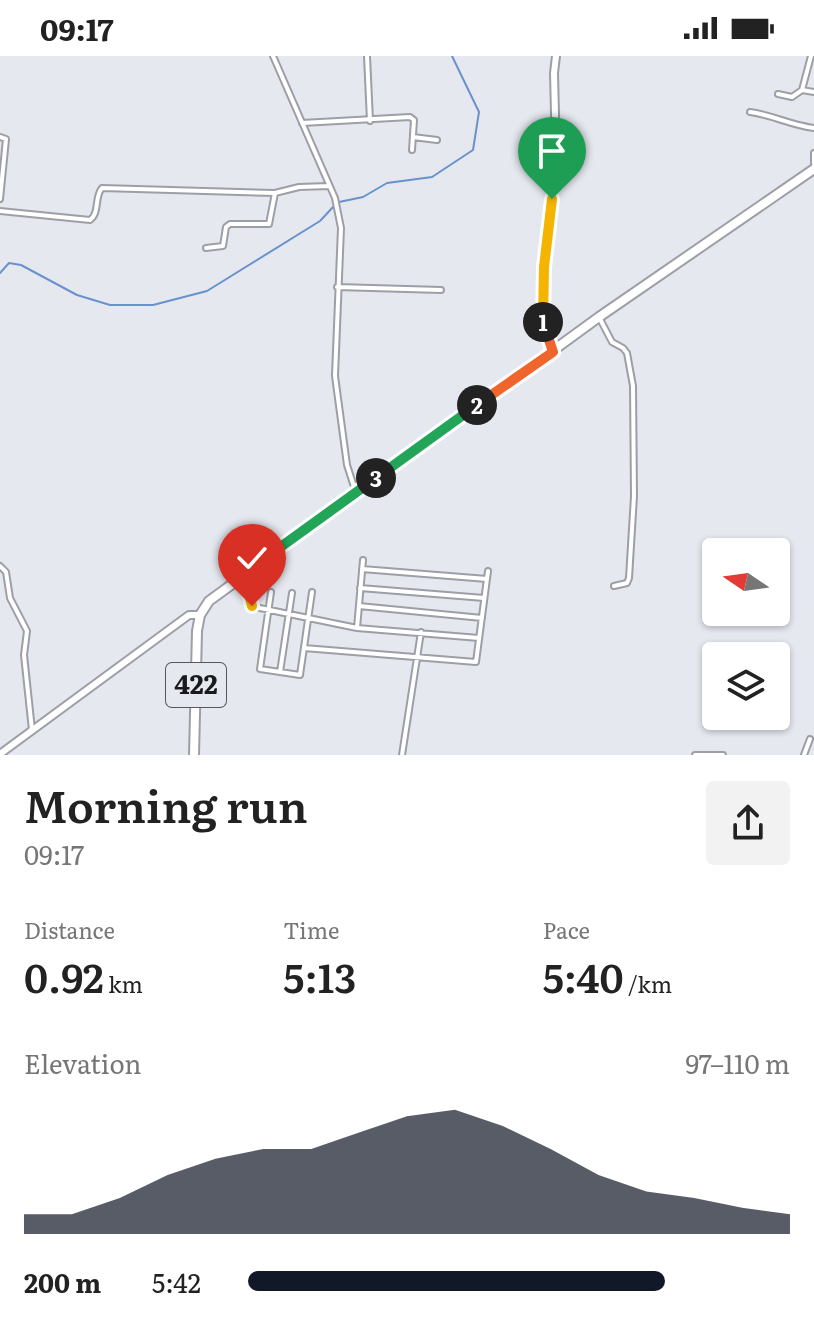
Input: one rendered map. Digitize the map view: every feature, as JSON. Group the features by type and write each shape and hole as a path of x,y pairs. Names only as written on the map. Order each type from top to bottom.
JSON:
{"main road":[{"path":"200,615 209,601 244,573 814,166"},
{"name":"422","path":"194,755 196,648 200,615"}],"street":[{"path":"273,56 329,186 341,228 335,376 347,465 356,493"},
{"path":"367,56 370,121"},
{"path":"553,352 545,332 542,309 556,156 556,56"},
{"path":"778,94 792,97 802,90 811,56"},
{"path":"802,90 814,92"},
{"path":"750,112 773,115 787,123 814,128"},
{"path":"302,123 410,117 414,120 412,150"},
{"path":"0,137 6,139 7,148 0,199"},
{"path":"413,137 437,140"},
{"path":"814,153 814,166"},
{"path":"0,211 90,220 95,215 99,191 106,188 275,193 329,186"},
{"path":"206,248 223,246 226,227 230,224 269,224 275,193"},
{"path":"337,287 441,290"},
{"path":"599,317 612,342 627,353 633,386 634,496 629,578 627,583 614,586"},
{"path":"357,628 363,560"},
{"path":"0,566 6,572 10,598 27,631 24,655 32,730"},
{"path":"362,569 487,579"},
{"path":"304,648 476,662 488,571"},
{"path":"244,573 252,606 357,628 479,638"},
{"path":"360,588 484,598"},
{"path":"271,592 260,669 300,675 312,592"},
{"path":"280,672 292,593"},
{"path":"359,606 482,618"},
{"path":"0,754 189,615 200,615"},
{"path":"402,755 421,632"},
{"path":"804,755 810,739"},
{"path":"695,755 723,755"}],"waterway":[{"path":"339,202 363,197 387,183 432,177 473,150 479,112 452,56"},
{"path":"0,273 9,263 21,265 77,295 110,305 153,305 207,291 320,221 334,206"}],"route":[{"path":"252,606 244,573 553,352 545,332 542,309 552,199"}]}
